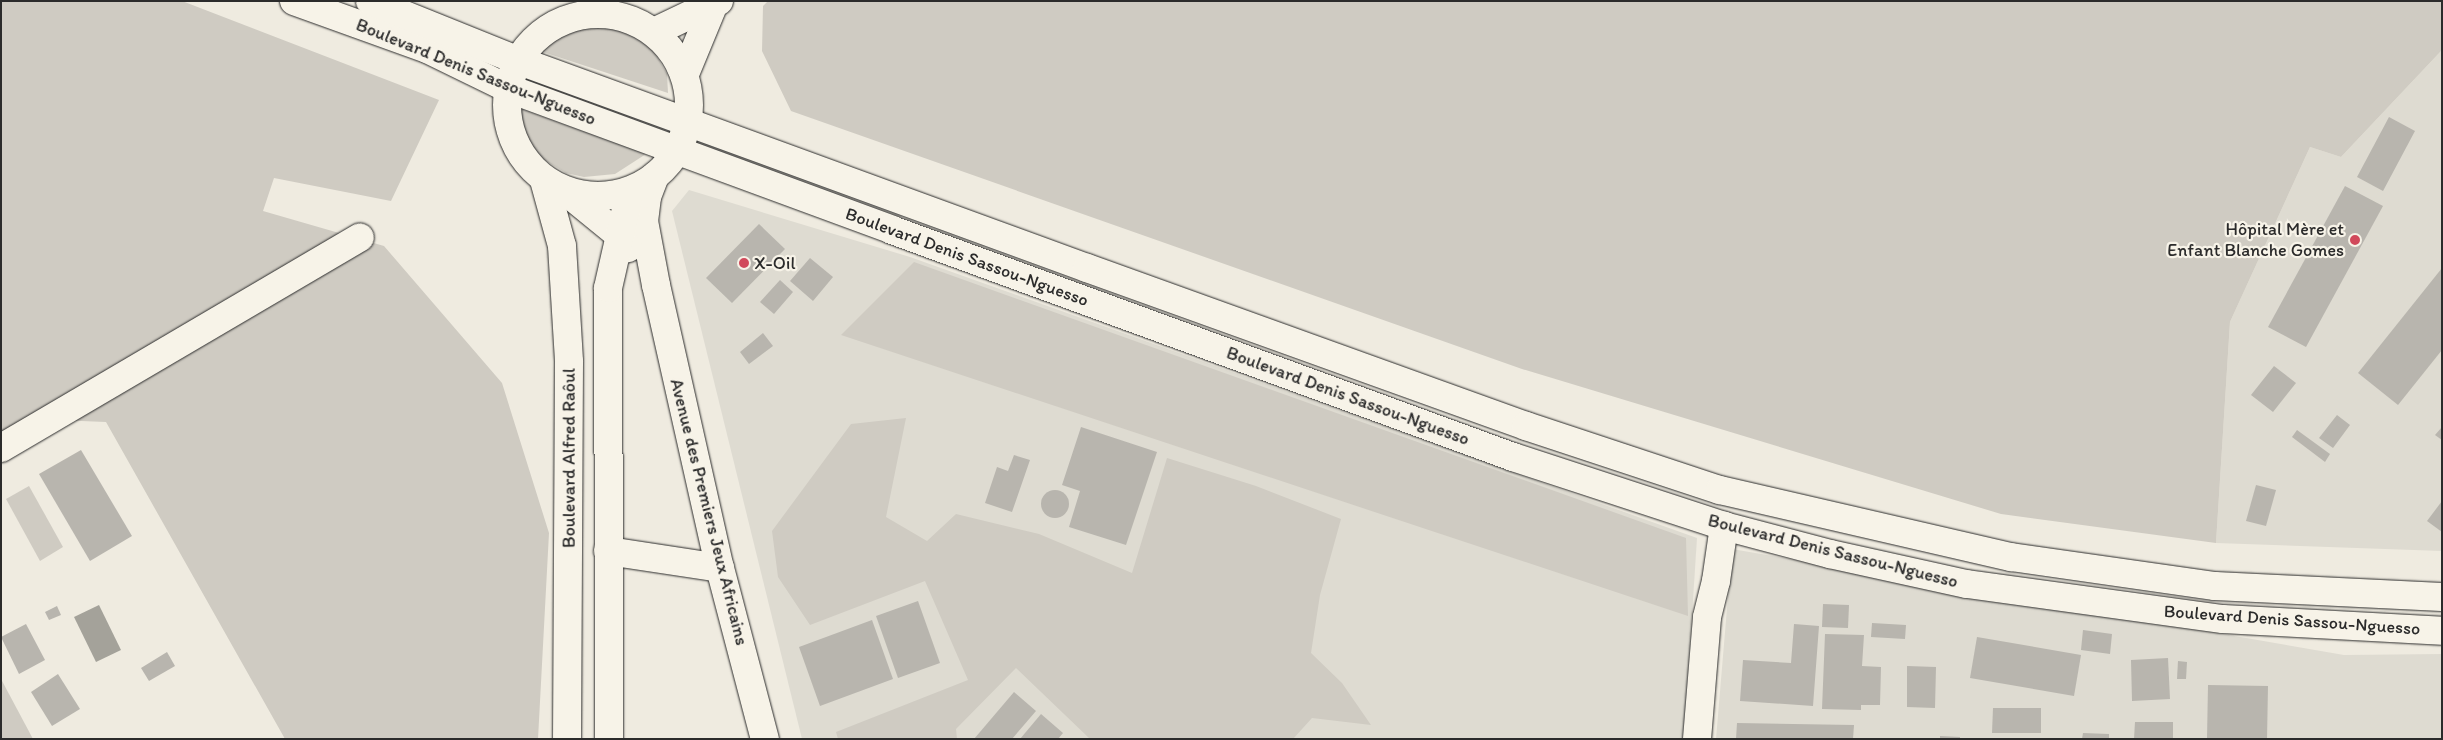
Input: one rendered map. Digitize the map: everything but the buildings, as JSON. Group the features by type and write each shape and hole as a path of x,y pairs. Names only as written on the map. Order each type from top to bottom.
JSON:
{"main road":[{"name":"Boulevard Denis Sassou-Nguesso","path":"294,1 427,49 507,88 1513,457 1724,526 1830,554 1967,584 2223,619 2442,631"},
{"name":"Boulevard Denis Sassou-Nguesso","path":"370,1 517,60 1526,426 1720,490 2011,557 2215,586 2442,597"},
{"path":"640,18 716,4"},
{"path":"685,74 716,4"},
{"name":"Avenue des Premiers Jeux Africains","path":"640,18 608,13 557,13 517,60 507,88 506,114 512,140 525,162 619,235 656,285"},
{"path":"554,185 586,196 630,191 655,176 677,150 688,121 689,98 685,74 672,51 640,18"},
{"name":"Avenue des Premiers Jeux Africains","path":"655,176 647,197 644,221 656,285 720,568 765,739"},
{"name":"Boulevard Alfred Raôul","path":"554,185 562,246 569,362 567,739"},
{"path":"609,739 608,288 630,191"},
{"path":"1,448 360,237"},
{"path":"1697,739 1707,617 1716,581 1724,526"},
{"path":"608,551 720,568"}],"shaded area":[{"path":"1,1 182,1 439,100 391,201 274,178 263,211 384,246 502,383 549,533 538,739 285,739 106,422 56,420 1,453"},
{"path":"768,1 2442,1 2442,50 2341,157 2310,147 2230,322 2216,543 2001,514 1522,369 791,111 762,51 763,6"},
{"path":"602,24 634,34 655,53 667,74 668,93 540,51 550,38 564,31"},
{"name":"Hôpital Mère et Enfant Blanche Gomes","path":"2442,50 2442,551 2216,543 2230,322 2310,147 2341,157"},
{"path":"519,108 646,154 615,174 584,177 566,173 543,159 527,139 521,126"},
{"path":"689,190 910,257 1697,538 1684,739 802,739 672,211"},
{"path":"914,262 1686,538 1688,616 841,335"},
{"path":"906,418 886,517 927,541 956,514 1039,534 1132,573 1167,458 1256,486 1341,519 1320,595 1311,653 1342,683 1371,725 1312,718 1293,739 1089,738 1016,668 956,729 957,739 838,739 836,732 968,680 925,581 810,625 778,577 772,531 851,424"},
{"path":"29,486 63,547 40,561 6,499"},
{"path":"1732,549 2344,655 2442,654 2442,739 1716,739"},
{"path":"99,605 121,650 96,662 74,617"},
{"path":"1,679 33,739 1,739"}],"place":[{"name":"Hôpital Mère et Enfant Blanche Gomes","path":"2355,240"},
{"name":"X-Oil","path":"744,263"}]}
